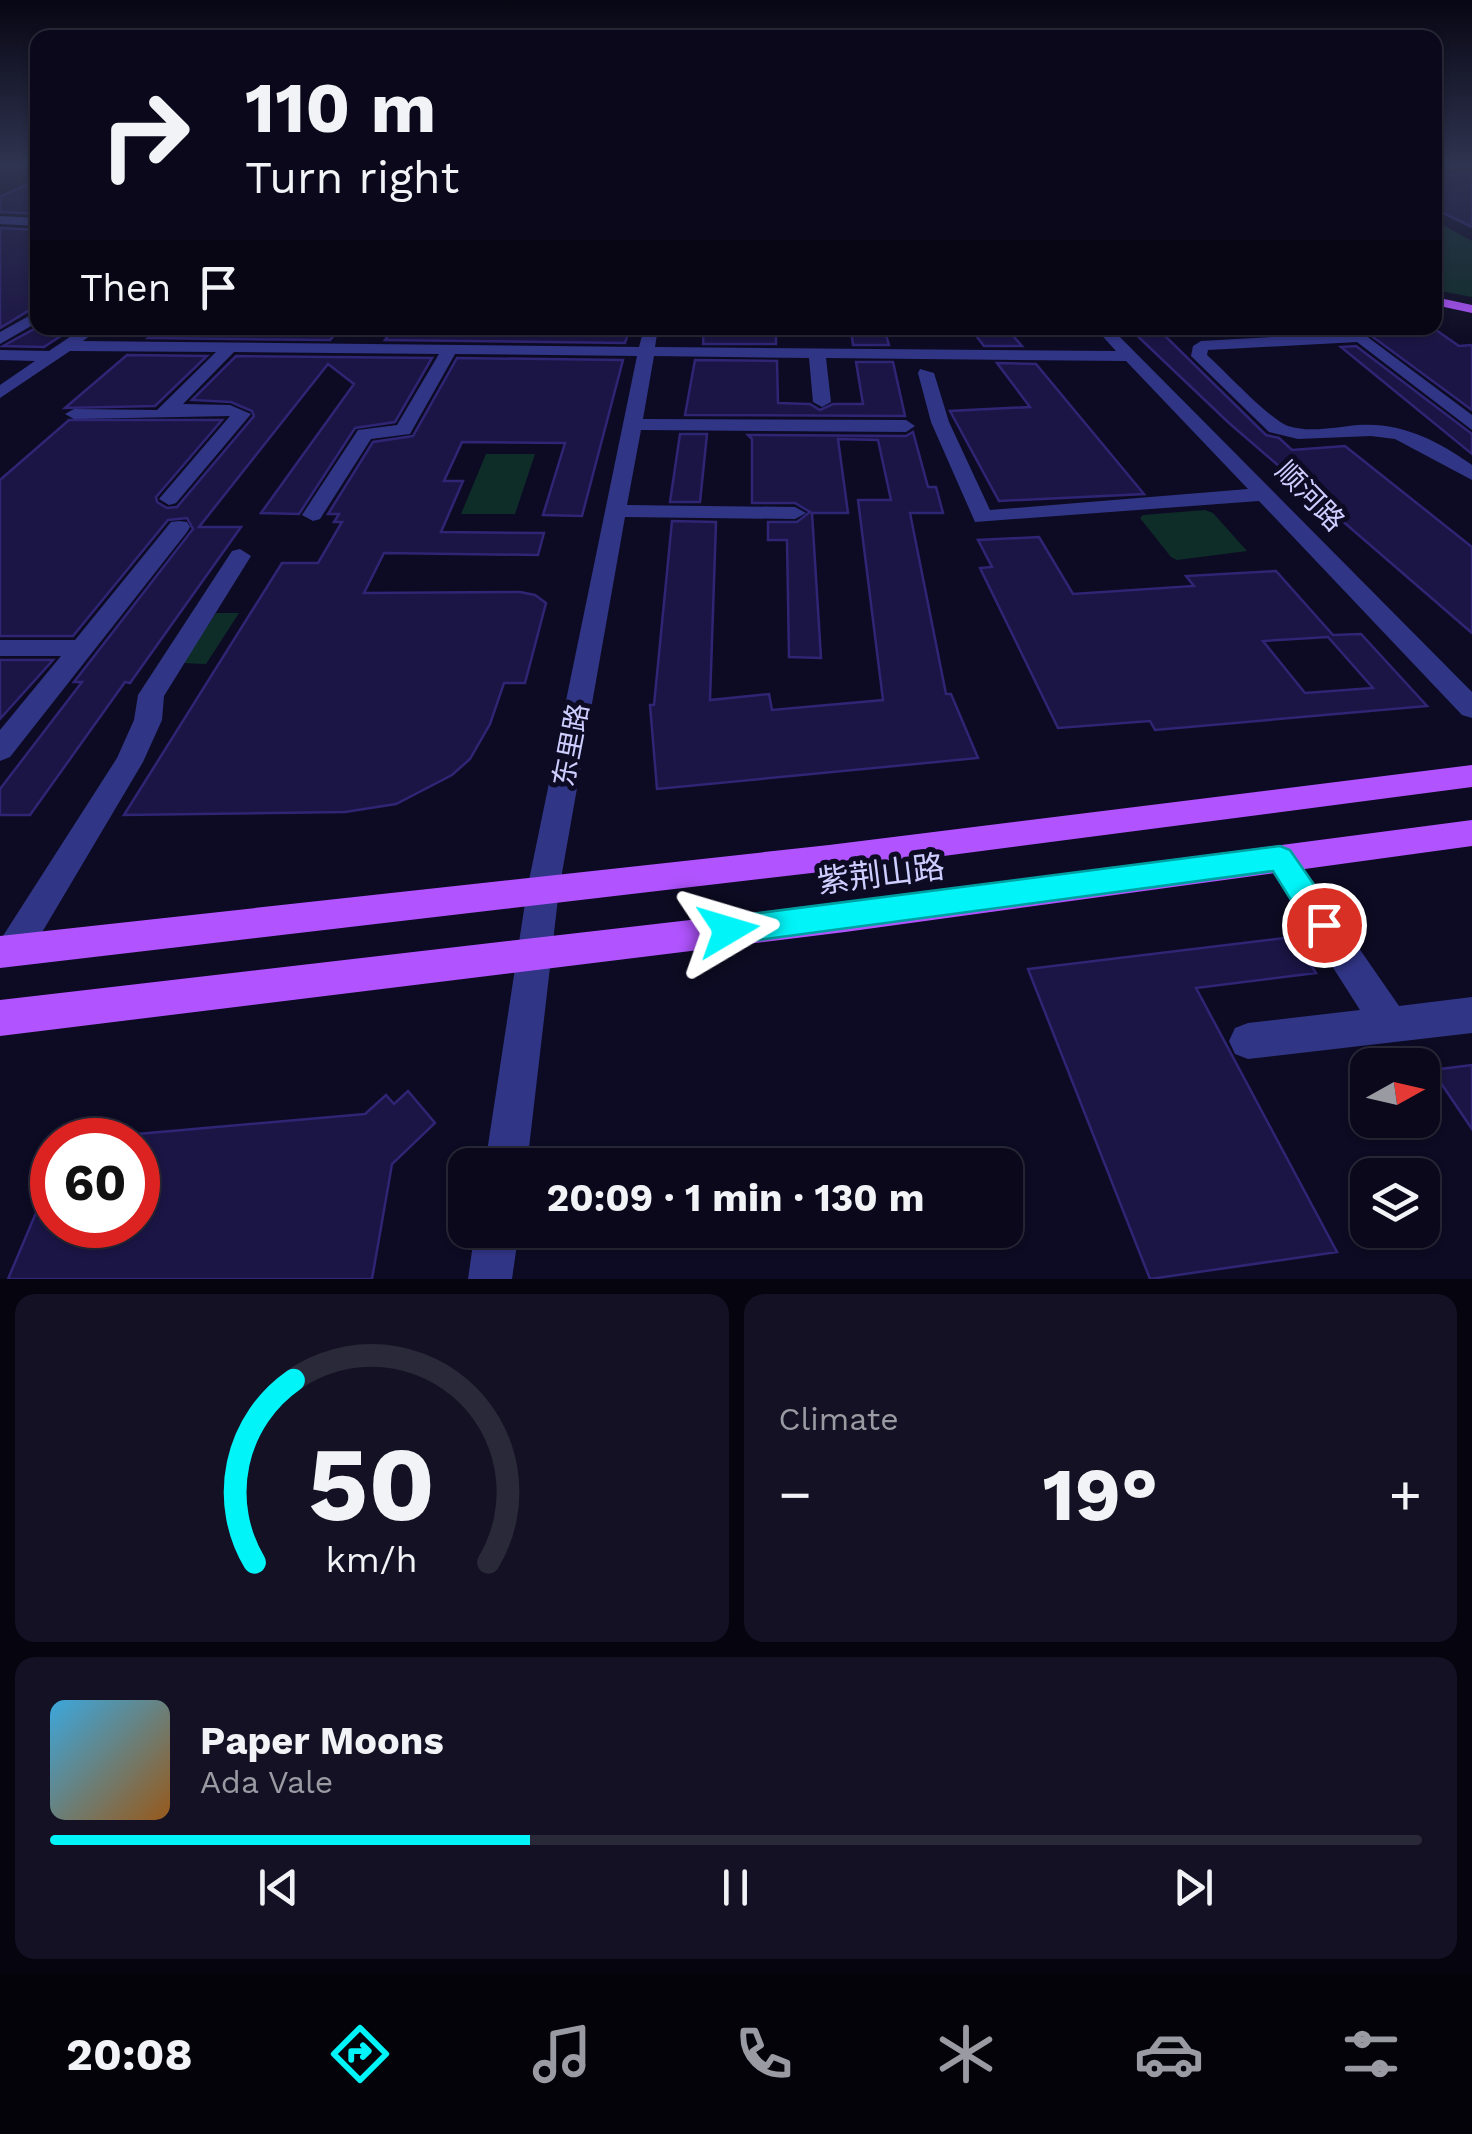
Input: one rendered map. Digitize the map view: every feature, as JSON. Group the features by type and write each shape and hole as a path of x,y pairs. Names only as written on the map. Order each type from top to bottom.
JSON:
{"main road":[{"path":"1442,302 1472,309"},
{"path":"1442,312 1472,318"},
{"name":"紫荆山路","path":"6,951 543,890 1472,776"},
{"name":"紫荆山路","path":"0,1018 535,954 1472,833"}],"street":[{"path":"0,340 30,320"},
{"path":"0,393 83,335"},
{"path":"344,348 355,335"},
{"name":"顺河路","path":"1110,335 1472,708"},
{"path":"74,414 162,415 224,336"},
{"path":"0,356 224,336 344,348 450,349 649,339 818,352 1130,356"},
{"path":"1472,424 1361,337 1210,344 1201,346 1198,356 1276,428 1290,435 1375,430 1400,434 1420,440 1472,474"},
{"name":"东里路","path":"508,1148 543,890 649,339"},
{"path":"313,515 365,434 403,430 450,349"},
{"path":"818,352 822,402"},
{"path":"926,374 940,422 983,517 1268,494"},
{"path":"1440,398 1472,398"},
{"path":"168,409 230,410 242,414 169,499"},
{"path":"632,424 906,426"},
{"path":"616,510 794,514"},
{"path":"0,750 179,527"},
{"path":"6,951 129,762 148,720 151,695 240,556"},
{"path":"0,648 81,648"},
{"path":"1280,858 1390,1024"},
{"path":"1248,1041 1472,1014"},
{"path":"490,1279 494,1248"}],"green space":[{"path":"1442,225 1472,241 1472,297 1442,291"},
{"path":"486,454 535,454 515,514 461,514"},
{"path":"1205,510 1213,513 1247,551 1177,560 1140,518 1143,515"},
{"path":"216,613 239,613 206,664 182,663"}],"building":[{"path":"0,228 30,230 30,310 0,328"},
{"path":"30,331 30,335 62,335 44,347 3,346"},
{"path":"1442,334 1459,346 1472,345 1472,410 1370,335"},
{"path":"152,335 334,335 330,340 148,338"},
{"path":"389,335 628,335 625,343 385,340"},
{"path":"704,335 776,335 776,344 703,344"},
{"path":"852,335 886,335 889,345 853,345"},
{"path":"975,335 1012,335 1022,346 984,346"},
{"path":"1136,335 1164,335 1266,435 1279,438 1292,450 1345,446 1472,547 1472,633 1229,423"},
{"path":"1356,346 1472,434 1472,454 1341,347"},
{"path":"127,355 207,356 155,406 65,408"},
{"path":"236,356 432,358 395,422 355,428 299,514 261,513 354,384 328,364 199,527 241,527 130,683 125,682 30,815 0,815 0,789 82,682 74,682 193,529 187,518 168,520 73,636 0,636 0,480 69,420 222,420 156,497 167,508 177,507 254,416 252,411 231,402 192,400"},
{"path":"457,358 623,360 582,516 543,515 565,443 462,442 444,481 463,481 441,532 544,533 538,555 384,553 364,593 520,592 535,595 546,603 525,683 504,683 490,724 470,759 452,775 396,804 345,812 124,815 282,563 318,563 342,522 334,522 339,514 328,514 373,442 413,436"},
{"path":"695,360 777,361 778,403 810,404 820,410 833,404 863,404 856,362 893,362 905,416 685,415"},
{"path":"997,363 1036,364 1144,494 999,501 950,411 1030,407"},
{"path":"913,432 928,487 936,487 943,513 910,513 946,694 951,694 978,758 657,789 650,705 654,705 672,521 716,522 710,700 769,694 772,710 883,700 858,500 891,500 878,440 838,439 848,513 812,513 821,658 789,657 787,540 768,540 768,522 797,522 810,512 795,503 752,503 752,439 748,435 906,436"},
{"path":"680,434 707,434 700,502 670,502"},
{"path":"1039,537 1073,594 1194,586 1186,576 1276,571 1333,635 1361,634 1427,706 1155,730 1150,721 1058,728 980,568 992,567 978,540","holes":["1328,637 1373,688 1305,693 1263,641"]},
{"path":"0,660 53,660 0,719"},
{"path":"1292,937 1316,973 1196,988 1337,1252 1150,1279 1028,969"},
{"path":"1472,1065 1472,1129 1440,1082 1440,1069"},
{"path":"408,1091 435,1123 392,1164 372,1279 8,1279 30,1227 30,1248 160,1248 160,1132 365,1114 386,1095 394,1104"}],"route":[{"path":"728,930 1280,858 1324,925"}]}
